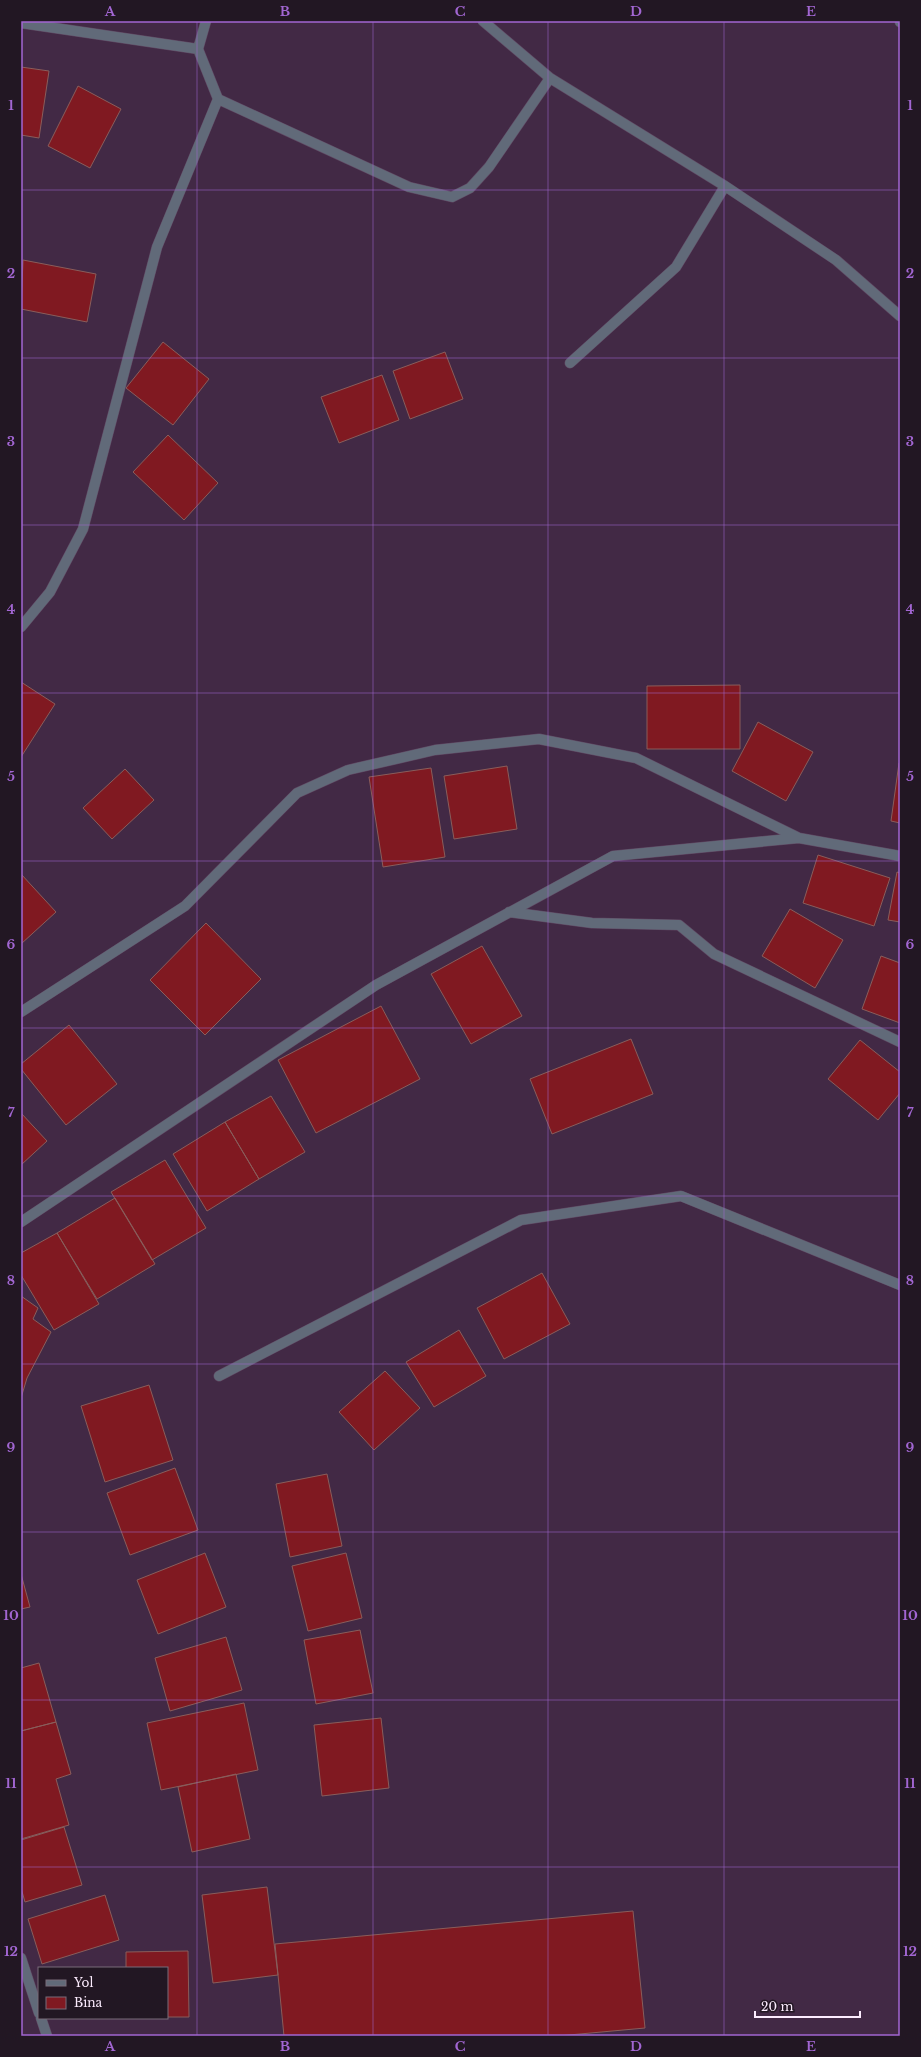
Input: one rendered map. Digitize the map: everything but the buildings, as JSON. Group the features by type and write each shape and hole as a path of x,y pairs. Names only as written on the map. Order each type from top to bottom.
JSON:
{"street":[{"path":"206,21 198,49 218,99 409,187 452,197 470,188 489,167 550,78"},
{"path":"483,21 550,78 725,186 836,260 900,316"},
{"path":"21,23 198,49"},
{"path":"21,627 50,592 83,529 157,247 218,99"},
{"path":"570,363 676,267 725,186"},
{"path":"21,1012 185,906 297,793 348,770 406,756 435,750 539,740 636,758 799,838"},
{"path":"21,1222 376,984 613,856 799,838 900,856"},
{"path":"509,912 592,922 679,925 714,954 900,1042"},
{"path":"219,1376 521,1220 681,1196 900,1285"},
{"path":"21,1958 38,2010"},
{"path":"41,2019 47,2036"}]}
